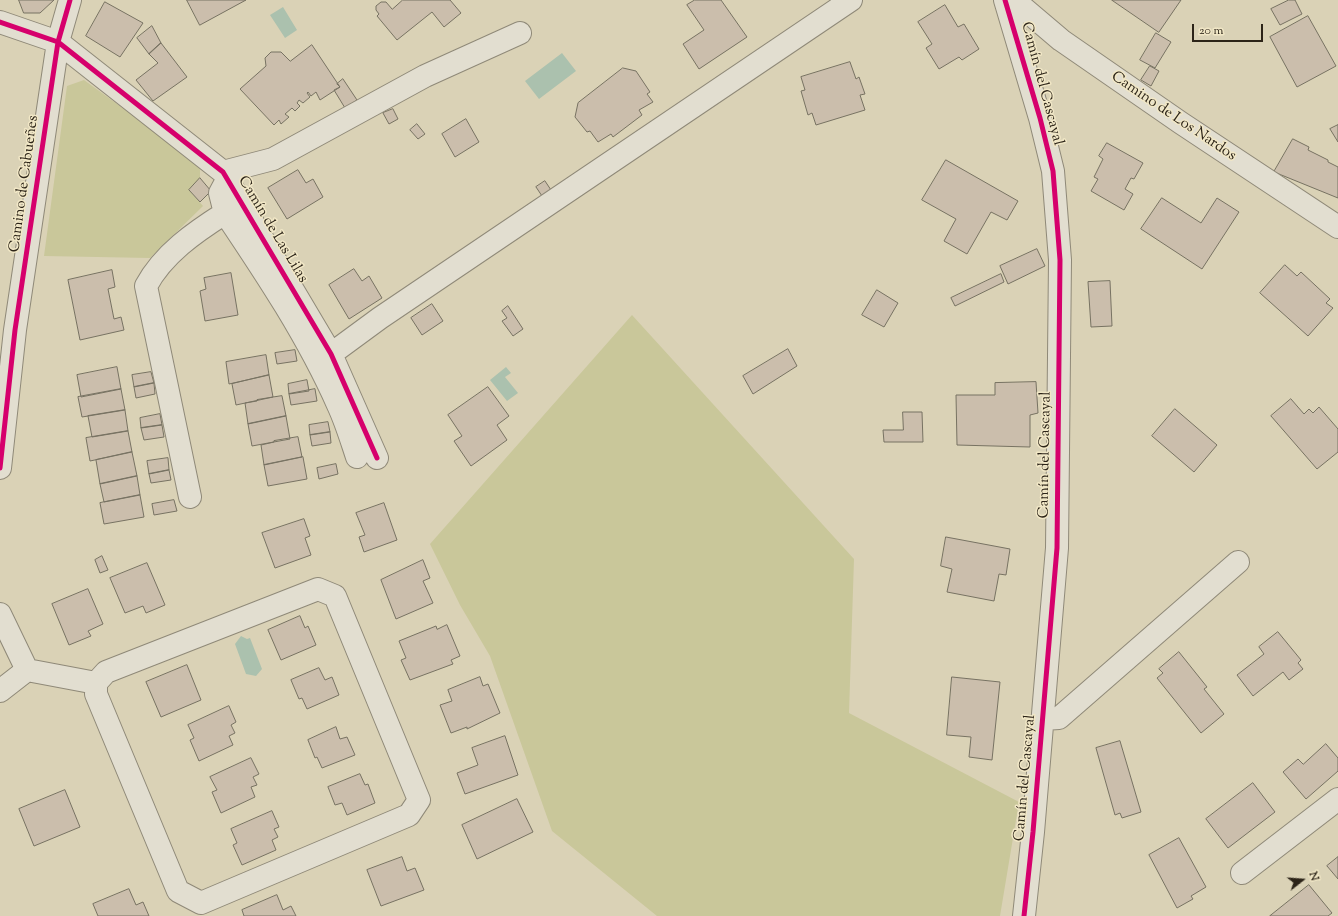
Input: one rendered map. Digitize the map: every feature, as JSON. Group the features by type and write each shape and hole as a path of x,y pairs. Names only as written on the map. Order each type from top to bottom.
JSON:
{"street":[{"name":"Camino de Cabueñes","path":"0,468 8,331 58,42 70,0"},
{"path":"331,354 380,318 851,0"},
{"name":"Camín del Cascayal","path":"1005,0 1040,118 1053,171 1060,260 1057,548 1043,719 1024,916"},
{"name":"Camino de Los Nardos","path":"1014,0 1060,40 1187,128 1338,227"},
{"name":"Camín de Las Lilas","path":"0,22 58,42 225,176 331,354 367,457 338,405 311,351 260,265 225,213"},
{"path":"190,497 146,286 152,276 189,237 225,213 220,193 225,176 273,159 425,76 520,33"},
{"path":"1043,719 1059,718 1238,562"},
{"path":"318,589 335,596 419,800 409,815 201,904 178,891 96,694 96,683 106,672 318,589"},
{"path":"0,614 27,670"},
{"path":"0,691 27,670 96,683"},
{"path":"1242,873 1338,799"}],"shaded area":[{"path":"283,7 297,30 285,38 270,15"},
{"path":"562,53 576,71 539,99 525,81"},
{"path":"84,80 200,164 200,178 189,190 203,206 150,258 44,256 67,86"},
{"path":"632,315 854,559 849,713 1019,802 1000,916 657,916 552,831 490,656 460,605 430,544"},
{"path":"506,367 511,373 505,377 518,393 507,401 490,380"},
{"path":"241,636 247,639 250,638 262,669 256,676 246,674 235,644"}],"building":[{"path":"19,0 54,0 40,13 24,13"},
{"path":"187,0 246,0 200,25"},
{"path":"403,0 450,0 461,13 444,27 432,12 397,40 377,16 379,14 376,10 376,6 381,2 386,2 392,9"},
{"path":"695,0 721,0 747,37 699,69 683,44 704,30 687,5"},
{"path":"1112,0 1181,0 1159,32"},
{"path":"1289,0 1295,0 1302,14 1280,25 1271,9"},
{"path":"105,2 143,23 120,57 86,36"},
{"path":"945,5 958,27 964,24 979,49 962,60 959,57 939,69 926,48 932,44 918,22"},
{"path":"1308,16 1336,66 1297,87 1270,37"},
{"path":"152,26 161,43 149,54 137,38"},
{"path":"1156,33 1171,42 1155,68 1140,60"},
{"path":"161,43 187,77 153,101 136,80 158,63 149,54"},
{"path":"312,45 340,87 320,100 316,92 311,96 308,92 307,93 310,97 303,103 299,100 297,103 300,106 295,111 292,108 285,114 289,117 281,124 279,120 274,125 240,89 266,66 265,58 271,52 281,52 290,61"},
{"path":"850,62 856,79 859,77 865,94 860,95 865,110 816,125 812,113 808,115 801,91 805,90 801,77"},
{"path":"1150,66 1159,71 1151,86 1141,80"},
{"path":"623,68 636,71 650,92 647,94 653,102 639,110 642,115 613,137 611,134 598,142 590,131 587,132 575,117 578,103"},
{"path":"343,79 357,100 345,108 334,90 340,87 337,84"},
{"path":"393,109 398,119 389,124 383,113"},
{"path":"466,119 479,142 455,157 442,134"},
{"path":"417,124 425,134 418,139 410,130"},
{"path":"1338,125 1338,142 1330,129"},
{"path":"1293,139 1309,147 1308,150 1338,167 1338,198 1274,172"},
{"path":"1107,143 1143,163 1134,179 1131,178 1125,189 1133,194 1124,210 1091,191 1098,179 1094,177 1103,159 1099,156"},
{"path":"946,160 1018,201 1007,220 991,212 967,254 944,241 956,219 922,200"},
{"path":"298,170 306,183 313,179 323,197 287,219 268,188"},
{"path":"200,178 211,191 200,202 189,190"},
{"path":"545,181 551,190 542,196 536,187"},
{"path":"1162,198 1201,223 1217,198 1239,212 1202,269 1141,229"},
{"path":"1037,249 1045,266 1008,284 1000,266"},
{"path":"1285,265 1297,276 1301,272 1330,299 1326,303 1333,308 1308,336 1260,293"},
{"path":"354,269 362,281 369,276 382,298 349,319 329,285"},
{"path":"112,270 115,287 108,289 114,319 121,317 124,330 80,340 68,280"},
{"path":"231,273 238,315 205,321 200,291 206,289 204,278"},
{"path":"1001,274 1004,282 955,306 951,298"},
{"path":"1110,281 1112,326 1091,327 1088,282"},
{"path":"877,290 898,303 884,327 862,315"},
{"path":"432,304 443,321 422,335 411,318"},
{"path":"508,306 523,329 513,336 502,321 507,318 502,311"},
{"path":"788,349 797,366 753,394 743,376"},
{"path":"295,350 297,361 277,364 275,353"},
{"path":"266,355 269,375 229,384 226,362"},
{"path":"117,367 121,389 81,397 77,375"},
{"path":"151,372 154,383 134,387 132,375"},
{"path":"269,375 273,397 236,405 232,384"},
{"path":"307,380 309,391 289,394 288,384"},
{"path":"1036,382 1038,413 1030,415 1030,447 957,445 956,395 995,395 995,383"},
{"path":"154,383 155,394 136,398 134,387"},
{"path":"488,387 509,416 497,425 507,440 471,466 454,441 462,436 448,415"},
{"path":"121,389 125,410 82,417 78,397"},
{"path":"315,389 317,401 291,405 289,394"},
{"path":"282,396 286,416 248,424 245,403"},
{"path":"1291,399 1304,414 1309,409 1313,413 1319,407 1338,429 1338,452 1317,469 1271,416"},
{"path":"1175,409 1217,445 1194,472 1152,436"},
{"path":"125,410 128,431 92,437 88,416"},
{"path":"903,412 922,412 923,442 884,442 883,430 903,430"},
{"path":"160,414 162,425 141,428 140,418"},
{"path":"286,416 290,439 252,446 248,424"},
{"path":"328,422 330,432 310,435 309,425"},
{"path":"162,425 164,437 144,440 141,428"},
{"path":"128,431 132,452 90,461 86,438"},
{"path":"330,432 331,443 312,446 310,435"},
{"path":"298,437 302,457 264,465 261,445"},
{"path":"132,452 137,476 100,484 96,460"},
{"path":"303,457 307,479 268,486 264,465"},
{"path":"168,458 169,470 149,474 147,461"},
{"path":"336,464 338,474 319,479 317,468"},
{"path":"169,470 171,480 151,483 149,474"},
{"path":"137,476 140,495 104,502 100,484"},
{"path":"140,495 144,517 104,524 100,503"},
{"path":"174,500 177,511 154,515 152,504"},
{"path":"384,503 397,540 364,552 359,537 365,535 356,513"},
{"path":"304,519 310,536 305,538 311,555 275,568 262,533"},
{"path":"946,537 1010,549 1006,575 999,574 994,601 947,592 952,569 941,566"},
{"path":"102,556 108,570 100,573 95,560"},
{"path":"423,560 430,578 423,581 433,603 396,619 381,580"},
{"path":"147,563 165,605 146,613 143,606 125,613 110,578"},
{"path":"88,589 103,624 88,631 91,636 69,645 52,604"},
{"path":"300,616 305,628 308,626 316,645 281,660 268,630"},
{"path":"447,625 460,656 451,660 453,664 410,680 401,660 406,658 399,641 436,626 437,629"},
{"path":"1278,632 1301,660 1298,663 1303,669 1289,680 1283,672 1253,696 1237,675 1264,654 1259,647"},
{"path":"1179,652 1207,687 1204,689 1224,714 1201,733 1157,678 1163,673 1159,669"},
{"path":"187,665 201,700 161,717 146,682"},
{"path":"319,668 325,680 332,677 339,695 307,709 302,698 299,699 291,680"},
{"path":"480,677 483,686 488,684 500,713 467,729 467,727 451,733 440,705 452,701 448,690"},
{"path":"952,677 1000,682 992,760 969,757 971,737 947,735"},
{"path":"229,706 236,722 231,725 235,733 229,736 233,745 199,761 190,740 194,738 188,725"},
{"path":"336,727 340,739 347,737 355,755 322,768 317,757 315,758 308,740"},
{"path":"505,736 518,775 465,794 457,773 478,765 472,748"},
{"path":"1120,741 1141,812 1122,818 1120,813 1115,815 1096,748"},
{"path":"1326,744 1338,758 1338,771 1306,799 1283,772 1298,759 1303,764"},
{"path":"251,758 259,774 253,777 257,785 251,787 255,797 221,813 212,792 217,790 210,777"},
{"path":"360,774 365,785 368,784 375,803 347,815 342,803 335,805 328,787"},
{"path":"1253,783 1275,812 1228,848 1206,819"},
{"path":"65,790 80,827 34,846 19,809"},
{"path":"517,799 533,832 477,859 462,825"},
{"path":"272,811 279,827 274,829 278,837 272,840 276,850 242,865 233,845 237,843 231,829"},
{"path":"1179,838 1206,887 1191,896 1193,899 1177,908 1149,855"},
{"path":"402,857 407,871 415,868 424,890 381,906 367,870"},
{"path":"1338,857 1338,879 1327,866"},
{"path":"1309,885 1332,913 1328,916 1270,916"},
{"path":"129,889 136,905 143,902 149,916 98,916 93,904"},
{"path":"277,895 283,910 291,906 296,916 244,916 242,910"}],"cycle path":[{"path":"0,468 15,330 58,42 70,0"},
{"path":"1005,0 1040,118 1053,171 1060,260 1057,548 1033,832 1024,916"},
{"path":"0,22 58,42 223,172 331,354 377,458"}]}
